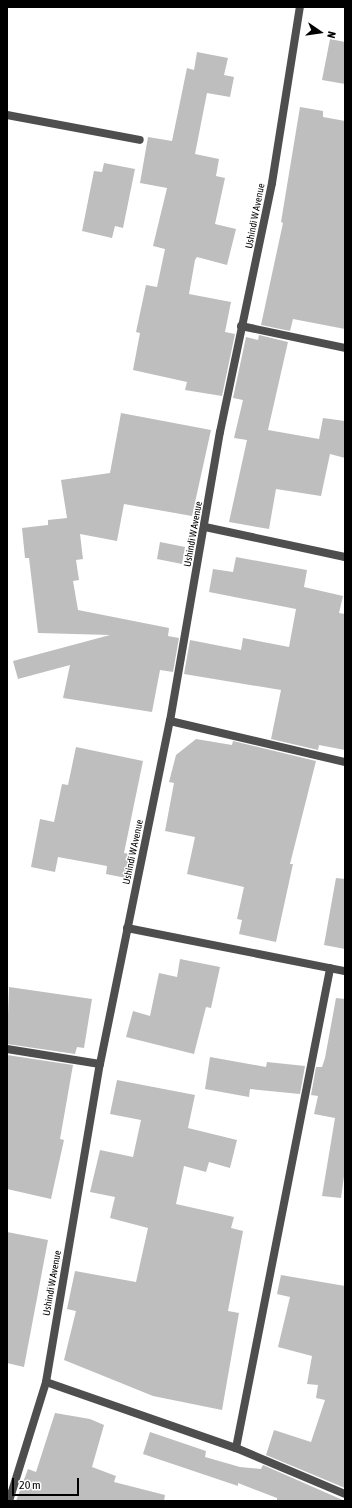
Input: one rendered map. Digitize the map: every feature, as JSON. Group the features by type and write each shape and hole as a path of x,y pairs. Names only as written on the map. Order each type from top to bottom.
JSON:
{"street":[{"name":"Ushindi W Avenue","path":"9,1501 46,1382 100,1064 170,721 241,326 272,183 300,7"},
{"path":"7,115 140,140"},
{"path":"241,326 345,348"},
{"path":"205,527 345,557"},
{"path":"170,721 345,762"},
{"path":"127,928 345,971"},
{"path":"236,1448 330,968"},
{"path":"7,1049 100,1064"},
{"path":"46,1382 236,1448 345,1494"}],"building":[{"path":"330,39 345,42 345,84 322,80"},
{"path":"197,52 228,58 224,75 234,77 230,97 207,93 195,154 219,159 216,176 225,178 215,224 236,229 227,265 197,257 195,260 189,294 231,302 225,332 235,334 222,396 185,390 187,382 133,370 140,333 136,332 146,285 157,287 165,249 153,246 167,188 140,183 148,137 172,141 187,68 194,70"},
{"path":"300,107 323,111 323,117 345,121 345,329 293,319 290,331 261,325 283,223 281,222"},
{"path":"104,163 135,169 123,228 115,226 112,238 82,231 94,171 102,172"},
{"path":"259,335 288,342 268,430 319,439 323,418 345,421 345,458 330,454 321,496 276,489 269,529 229,522 247,440 234,438 243,400 233,398 246,337 258,340"},
{"path":"121,413 211,430 192,516 124,504 117,541 80,534 83,559 76,560 79,580 73,581 78,610 169,628 168,636 179,638 173,672 160,670 152,712 63,698 70,665 18,679 13,661 110,635 38,633 29,558 25,558 22,528 48,525 48,520 67,518 61,480 110,473"},
{"path":"160,542 185,547 182,564 157,559"},
{"path":"236,557 307,570 304,587 343,596 339,613 345,614 345,750 319,745 318,750 271,739 281,690 184,674 190,640 241,650 243,638 289,647 296,609 209,592 213,569 233,572"},
{"path":"196,739 232,745 233,741 316,761 290,864 293,864 276,942 239,934 242,920 237,919 244,887 187,874 195,837 165,831 174,783 169,782 176,755"},
{"path":"76,747 143,761 124,853 130,854 126,878 106,874 107,866 58,857 55,872 31,867 40,819 54,822 62,784 68,785"},
{"path":"336,878 345,879 345,949 324,945"},
{"path":"180,959 220,967 211,1008 206,1007 194,1054 126,1037 133,1011 150,1016 159,973 177,977"},
{"path":"9,987 92,999 84,1048 77,1047 75,1054 7,1044"},
{"path":"336,998 345,999 345,1169 341,1198 322,1196 335,1118 314,1114 318,1096 311,1095 316,1067 322,1067 325,1058"},
{"path":"7,1055 73,1065 60,1139 64,1140 51,1199 7,1189"},
{"path":"210,1057 266,1067 267,1062 305,1066 300,1094 250,1089 249,1097 205,1089"},
{"path":"117,1080 195,1095 188,1128 237,1140 230,1168 209,1162 206,1172 184,1166 176,1204 234,1217 231,1228 243,1231 228,1311 239,1313 222,1410 153,1396 64,1360 76,1311 67,1309 75,1271 136,1282 148,1228 110,1218 115,1197 90,1192 100,1150 133,1157 141,1120 110,1114"},
{"path":"7,1232 48,1240 24,1367 7,1363"},
{"path":"281,1275 345,1286 345,1488 266,1455 274,1430 311,1442 325,1400 316,1398 318,1385 307,1384 312,1356 278,1347 290,1297 277,1294"},
{"path":"55,1413 90,1419 104,1425 92,1467 116,1476 114,1482 165,1495 164,1501 16,1501 28,1469 36,1472"},
{"path":"150,1432 206,1451 205,1457 240,1467 261,1469 263,1465 345,1501 277,1501 277,1498 238,1483 238,1486 143,1454"}]}
